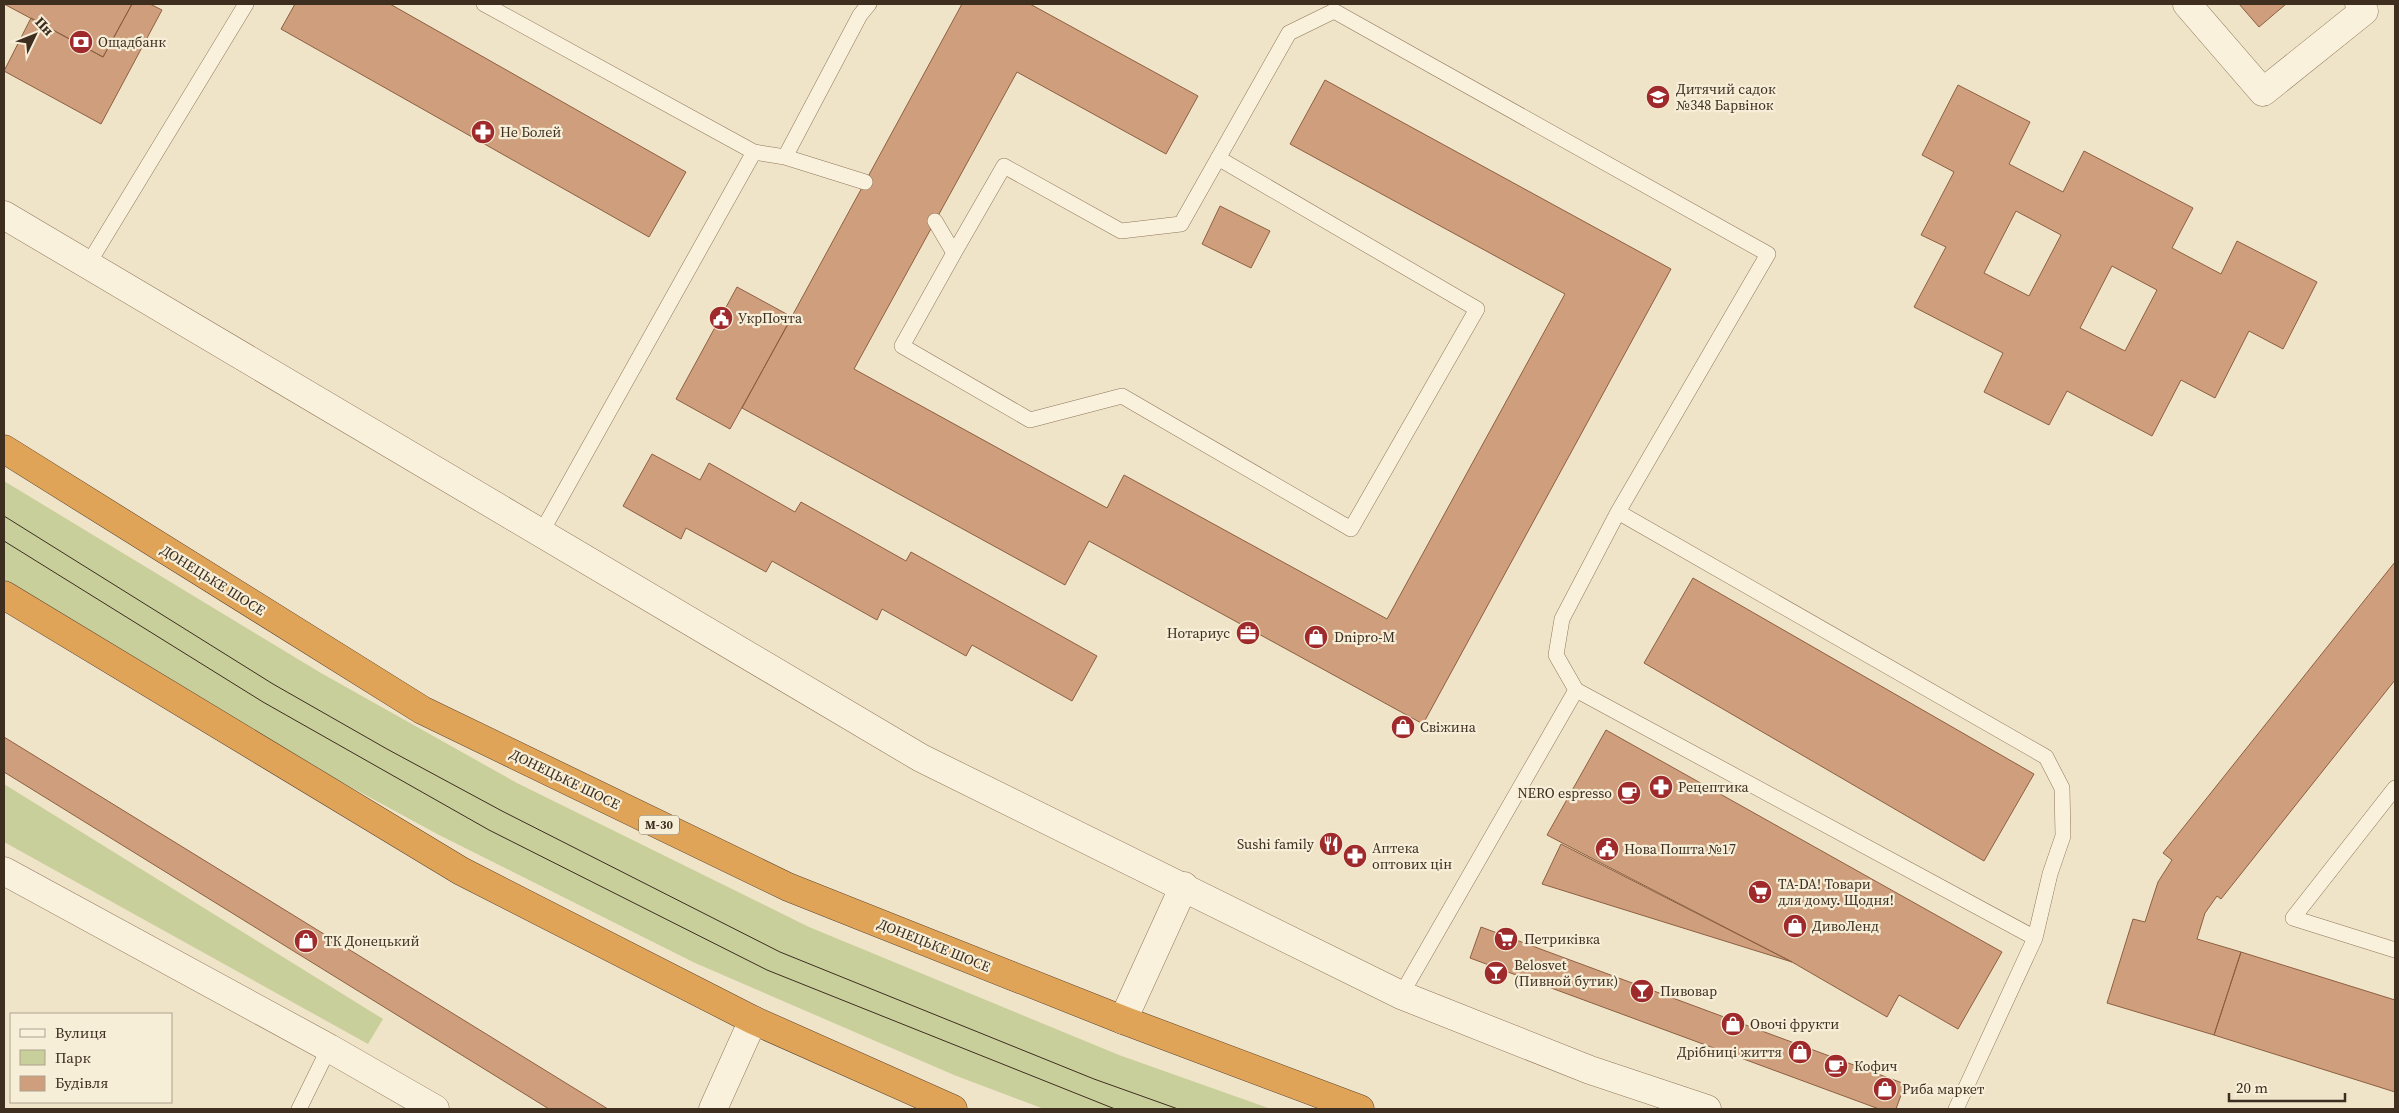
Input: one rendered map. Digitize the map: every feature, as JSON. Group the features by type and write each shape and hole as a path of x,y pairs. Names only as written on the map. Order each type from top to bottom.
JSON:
{"highway":[{"name":"ДОНЕЦЬКЕ ШОСЕ","path":"4,449 422,710 788,887 1123,1020 1360,1109"},
{"path":"4,595 461,871 753,1020 952,1109"}],"street":[{"path":"2187,4 2263,92 2364,11 2359,4"},
{"path":"4,215 920,758 1401,994 1590,1070 1707,1109"},
{"path":"4,871 329,1048 435,1109"},
{"path":"1123,1020 1184,886"},
{"path":"713,1109 753,1020"}],"lane":[{"path":"88,266 246,4"},
{"path":"484,4 754,152 785,157 865,182"},
{"path":"785,157 860,15 869,4"},
{"path":"1218,158 1478,309 1351,529 1122,396 1030,420 902,346 1004,166 1121,230 1181,224 1218,158 1289,33 1334,11 1768,254 1618,512 1562,620 1556,655 1576,690 2035,938"},
{"path":"541,533 754,152"},
{"path":"935,222 954,254"},
{"path":"1618,512 2046,758 2062,788 2063,836 2050,874 2035,938 1956,1109"},
{"path":"1401,994 1576,690"},
{"path":"2395,788 2293,918 2395,950"},
{"path":"299,1109 329,1048"}],"green space":[{"path":"4,481 321,673 517,783 809,927 1119,1055 1271,1109 1044,1109 954,1075 695,963 439,835 301,760 4,582"},
{"path":"4,784 383,1019 368,1044 4,842"}],"building":[{"path":"4,4 132,4 103,57"},
{"path":"132,4 150,4 162,10 101,124 4,71 31,18 103,57"},
{"path":"295,4 390,4 686,172 649,237 281,29"},
{"path":"962,4 1030,4 1198,96 1166,154 1017,72 854,369 1107,508 1124,475 1387,619 1565,294 1290,144 1325,80 1671,269 1423,724 1089,541 1065,585 742,408"},
{"path":"2239,4 2286,4 2259,27"},
{"path":"1958,85 2030,122 2009,164 2063,192 2084,151 2193,208 2172,248 2221,274 2237,241 2317,282 2283,349 2249,331 2215,398 2181,380 2152,436 2067,391 2049,425 1984,392 2003,353 1914,307 1946,247 1921,235 1954,172 1922,155","holes":["2016,211 2061,235 2029,296 1984,273","2112,266 2157,290 2125,351 2080,328"]},
{"path":"1220,206 1270,231 1251,268 1202,244"},
{"path":"737,287 792,317 730,429 676,399"},
{"path":"652,454 700,480 709,463 795,512 801,502 906,561 911,552 1097,656 1072,701 972,645 966,656 882,609 877,620 772,561 766,572 686,528 681,539 623,506"},
{"path":"2395,562 2395,680 2221,899 2217,896 2205,913 2197,939 2241,952 2214,1035 2107,1003 2133,919 2145,922 2158,882 2172,860 2163,853"},
{"path":"1693,578 2034,774 1984,861 1644,663"},
{"path":"1606,730 2002,952 1958,1029 1899,995 1887,1017 1792,962 1547,835"},
{"name":"ТК Донецький","path":"4,737 608,1109 549,1109 4,772"},
{"path":"1561,844 1792,962 1542,884"},
{"path":"1481,927 1905,1084 1896,1109 1879,1109 1470,958"},
{"path":"2241,952 2395,1000 2395,1092 2214,1035"}],"tram line":[{"path":"4,516 273,684 387,749 502,811 780,952 1094,1079 1178,1109"},
{"path":"4,541 263,702 489,830 767,970 1115,1109"}],"place":[{"name":"Ощадбанк","path":"81,42"},
{"name":"Дитячий садок №348 Барвінок","path":"1658,97"},
{"name":"Не Болей","path":"483,132"},
{"name":"УкрПочта","path":"721,318"},
{"name":"Нотариус","path":"1248,633"},
{"name":"Dnipro-M","path":"1316,637"},
{"name":"Свіжина","path":"1403,727"},
{"name":"Рецептика","path":"1661,787"},
{"name":"NERO espresso","path":"1629,793"},
{"name":"Sushi family","path":"1331,844"},
{"name":"Нова Пошта №17","path":"1607,849"},
{"name":"Аптека оптових цін","path":"1355,856"},
{"name":"TA-DA! Товари для дому. Щодня!","path":"1760,892"},
{"name":"ДивоЛенд","path":"1795,926"},
{"name":"Петриківка","path":"1506,939"},
{"name":"ТК Донецький","path":"306,941"},
{"name":"Belosvet (Пивной бутик)","path":"1496,973"},
{"name":"Пивовар","path":"1642,991"},
{"name":"Овочі фрукти","path":"1733,1024"},
{"name":"Дрібниці життя","path":"1800,1052"},
{"name":"Кофич","path":"1836,1066"},
{"name":"Риба маркет","path":"1885,1089"}]}
